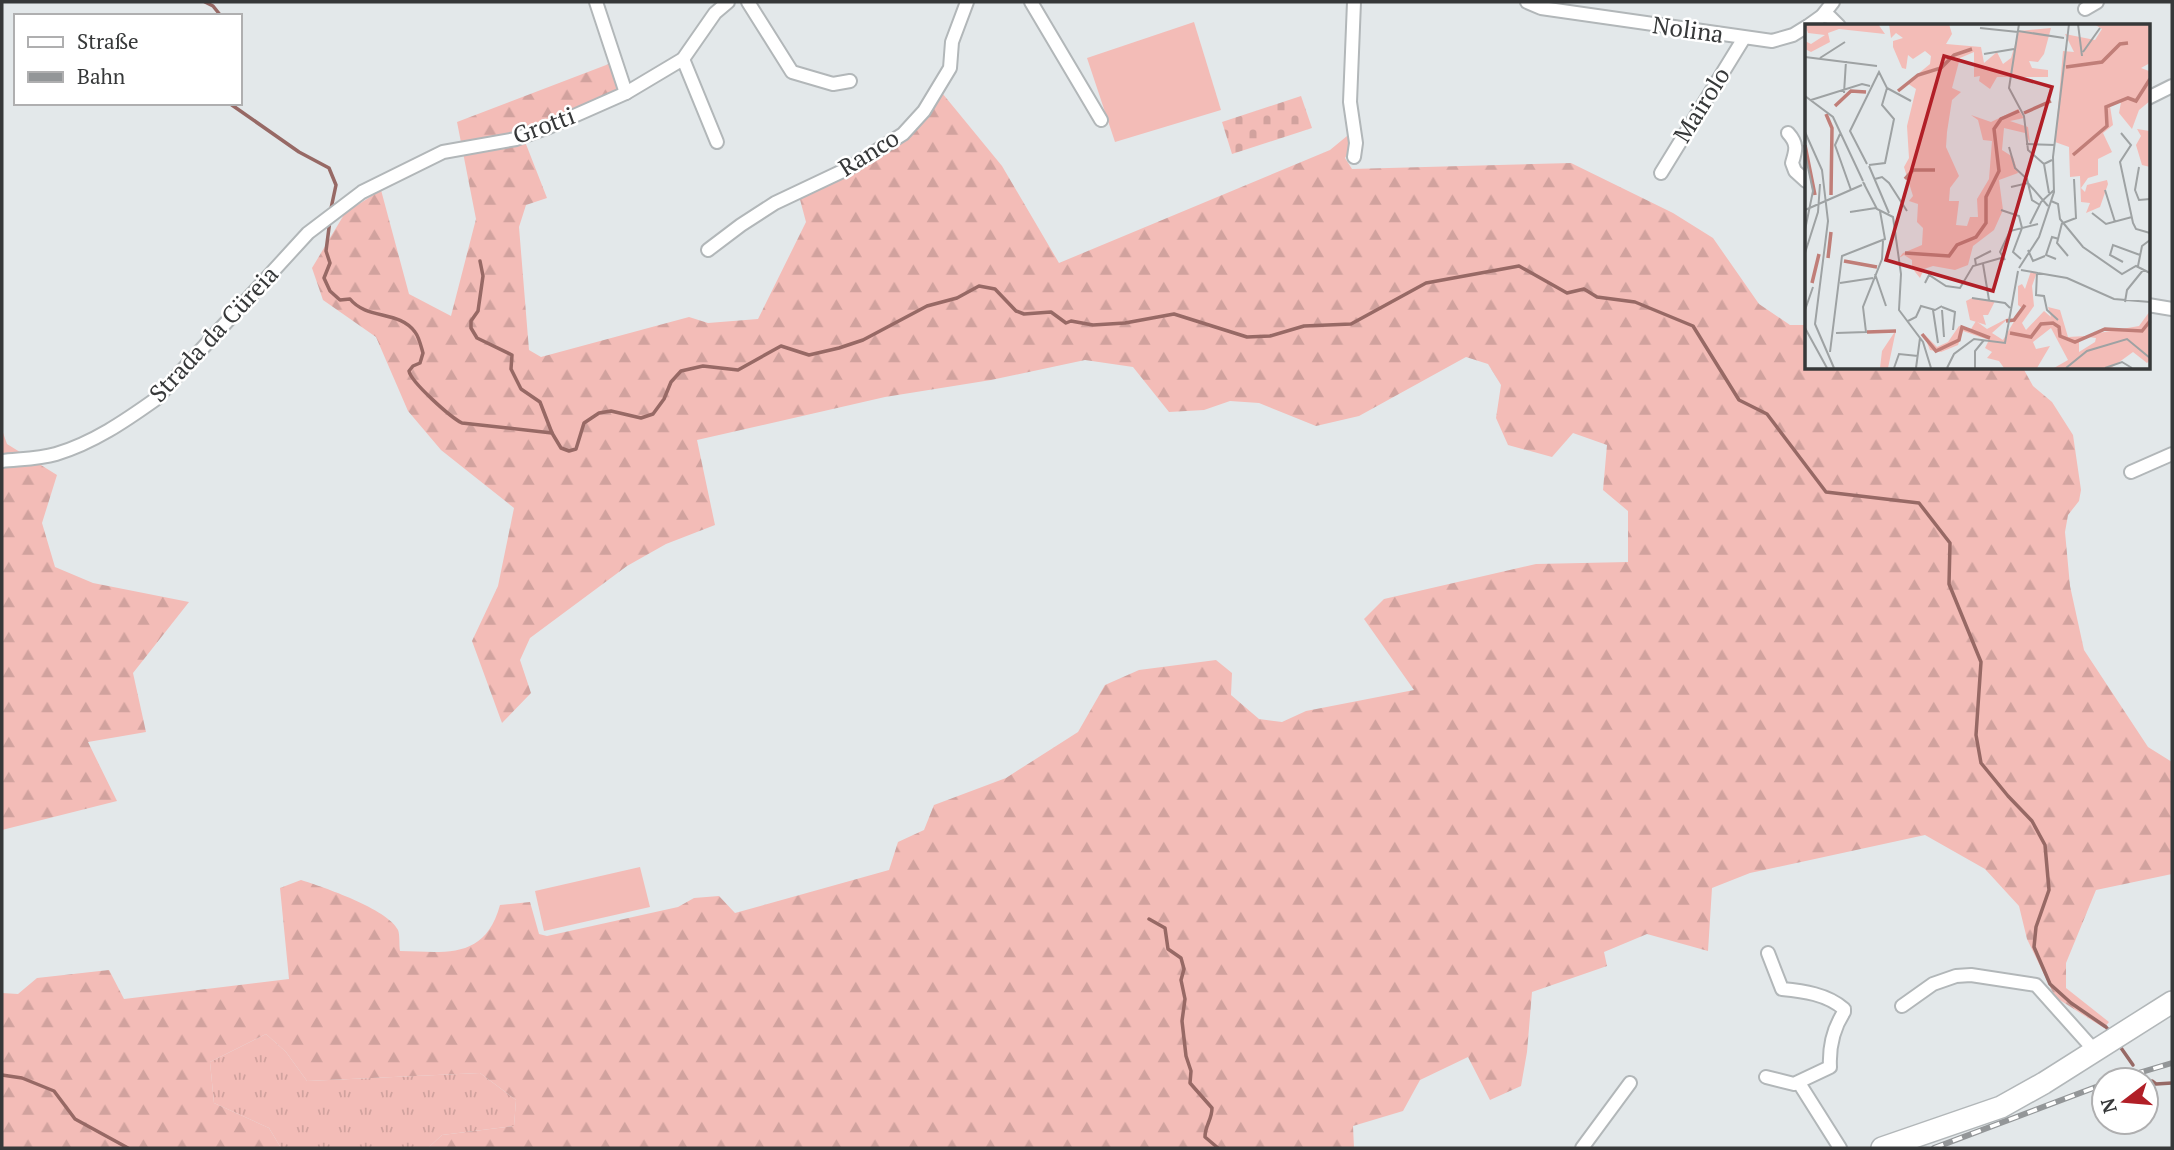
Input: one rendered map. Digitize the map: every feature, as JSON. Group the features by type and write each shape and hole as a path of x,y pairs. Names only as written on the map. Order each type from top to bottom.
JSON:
{"main road":[{"path":"1882,1148 2001,1107 2172,1002"}],"street":[{"path":"596,2 626,93"},
{"name":"Grotti","path":"335,211 373,186 423,161 458,148 516,139 626,93 683,60 715,13 728,2"},
{"path":"748,2 792,72 833,84 850,81"},
{"name":"Ranco","path":"708,250 775,203 849,168 903,134 924,111 950,68 952,42 967,2"},
{"path":"1031,2 1101,120"},
{"path":"1354,2 1350,102 1356,143 1354,157"},
{"name":"Nolina","path":"1527,2 1541,8 1772,41 1805,28"},
{"name":"Nolina","path":"1811,24 1833,2"},
{"path":"2085,9 2097,2"},
{"path":"1822,16 1830,17 1837,24"},
{"name":"Mairolo","path":"1661,173 1744,38"},
{"path":"683,60 717,142"},
{"path":"2150,97 2172,86"},
{"path":"1788,133 1795,141 1796,150 1792,163 1795,171 1805,179"},
{"name":"Strada da Cüreia","path":"2,461 54,454 86,443 156,400 309,233 335,211"},
{"path":"2150,305 2172,309"},
{"path":"2131,472 2172,454"},
{"path":"1766,1077 1794,1084 1830,1067 1829,1049 1844,1009 1834,1000 1801,990 1782,989 1768,953"},
{"path":"1902,1006 1933,984 1956,976 1971,975 2036,985 2056,1005 2106,1044"},
{"path":"1582,1148 1630,1083"},
{"path":"1799,1083 1840,1148"}],"green space":[{"path":"1194,22 1221,110 1115,142 1087,58"},
{"path":"614,62 627,91 524,139 547,198 526,205 519,227 529,350 541,357 689,317 708,323 758,319 806,222 798,192 880,150 938,88 1002,166 1059,263 1330,150 1347,136 1354,144 1345,158 1352,169 1571,163 1673,213 1713,238 1759,304 1790,325 1805,325 1805,369 2024,369 2033,386 2052,402 2073,435 2081,490 2079,501 2068,515 2065,532 2070,586 2084,650 2148,747 2172,762 2172,874 2096,890 2066,963 2066,988 2109,1022 2104,1028 2055,997 2027,939 2019,906 1985,869 1925,835 1750,873 1712,888 1708,951 1647,934 1604,952 1607,966 1532,992 1521,1086 1490,1100 1468,1057 1420,1080 1403,1111 1353,1126 1354,1148 428,1148 442,1135 514,1126 516,1100 480,1073 307,1081 286,1052 266,1034 210,1062 214,1103 269,1128 281,1148 2,1148 2,993 18,994 37,978 109,970 124,999 289,979 280,888 301,880 382,914 398,930 400,951 448,951 474,944 485,936 500,905 530,902 539,934 547,936 678,907 694,898 719,896 735,913 889,870 898,842 924,830 934,805 1006,778 1078,732 1105,685 1139,670 1216,660 1232,673 1231,695 1259,719 1282,722 1306,711 1414,690 1364,619 1384,599 1536,564 1628,562 1628,511 1603,490 1607,445 1573,433 1552,457 1508,445 1496,418 1501,385 1488,364 1466,357 1359,416 1316,426 1259,403 1230,401 1204,410 1169,412 1133,367 1085,360 991,380 885,397 697,440 715,525 666,544 627,566 530,638 520,660 531,693 502,723 472,641 498,586 514,508 441,450 408,411 376,337 323,300 312,268 345,213 381,190 409,294 451,316 476,219 457,122"},
{"path":"1301,96 1312,128 1232,154 1222,122"},
{"path":"2,430 7,444 57,475 42,523 55,567 93,583 189,602 133,673 146,732 88,742 117,801 2,830"},
{"path":"640,867 650,907 544,931 535,891"},
{"path":"266,1034 286,1052 307,1081 480,1073 516,1100 514,1126 442,1135 428,1148 281,1148 269,1128 214,1103 210,1062"}],"waterway":[{"path":"205,2 219,14"},
{"path":"232,105 299,152 329,168 336,185 330,213"},
{"path":"330,220 326,251 330,263 324,278 330,291 340,300 350,299 357,306 400,321 415,332 423,353 420,363 409,371 416,383 432,399 462,423 552,433 561,448 569,451 576,449 584,423 599,413 611,411 641,418 653,414 664,399 671,382 681,371 703,366 738,370 781,346 809,355 839,348 863,340 927,306 957,298 979,286 995,289 1016,311 1024,314 1051,312 1066,323 1125,323 1174,314 1247,337 1270,336 1304,326 1351,324 1426,283 1519,266 1567,293 1584,289 1597,297 1635,302 1693,326 1739,400 1767,414 1826,492 1919,503 1950,543 1949,584 1981,662 1976,735 1981,763 2032,821 2045,845 2049,890 2036,927 2034,947 2050,984 2111,1033"},
{"path":"480,261 483,276 478,311 471,321 471,328 477,338 512,355 511,369 521,389 540,402 552,433"},
{"path":"1149,919 1165,928 1168,949 1181,958 1184,969 1181,980 1185,999 1182,1021 1186,1056 1191,1071 1190,1083 1212,1108 1205,1137 1218,1148"},
{"path":"2119,1045 2133,1065"},
{"path":"2,1075 22,1078 54,1091 75,1119 128,1148"},
{"path":"2160,1084 2172,1083"}],"railway":[{"path":"2160,1067 2172,1063"},
{"path":"1934,1148 2090,1089"}]}
